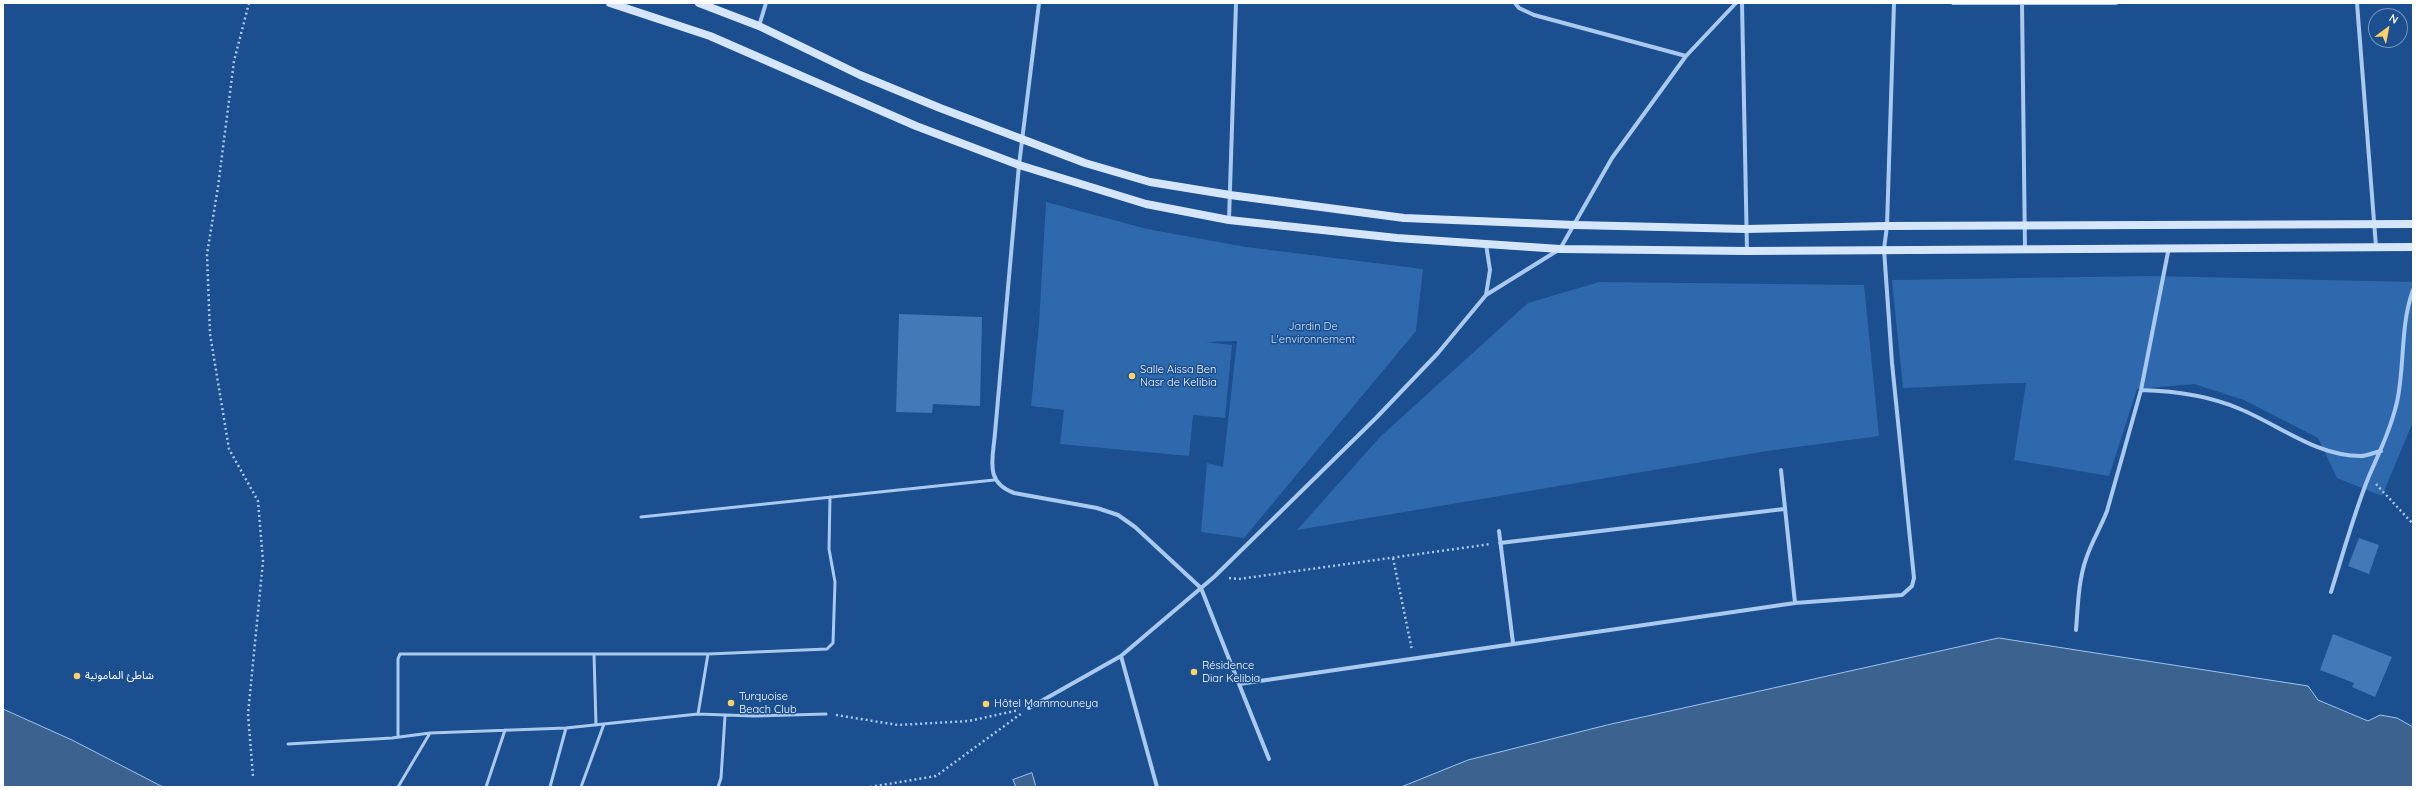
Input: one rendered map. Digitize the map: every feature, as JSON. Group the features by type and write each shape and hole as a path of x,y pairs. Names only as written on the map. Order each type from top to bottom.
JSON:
{"main road":[{"path":"610,3 710,36 909,123 1019,165 1146,204 1229,220 1398,238 1560,249 1748,251 1884,249 2025,250 2169,247 2413,247"},
{"path":"699,3 759,26 860,75 1085,163 1150,182 1230,195 1404,218 1575,225 1746,229 1887,226 2413,224"}],"street":[{"path":"759,26 766,3"},
{"path":"1039,3 1019,165 992,468 994,480 1002,489 1014,493 1097,508 1118,515 1135,526 1201,588 1269,759"},
{"path":"1229,220 1236,3"},
{"path":"1515,3 1519,8 1534,15 1686,56"},
{"path":"1029,708 1121,656 1214,577 1382,412 1438,353 1486,295 1560,249 1612,158 1686,56 1736,3"},
{"path":"1742,3 1746,229 1748,251"},
{"path":"1239,684 1795,603 1902,595 1912,586 1914,578 1912,553 1895,401 1884,249 1887,226 1894,3"},
{"path":"1953,3 2116,3"},
{"path":"2022,3 2025,250"},
{"path":"2357,3 2376,247"},
{"path":"1486,244 1490,270 1486,295"},
{"path":"2076,630 2083,569 2107,510 2141,390 2169,247"},
{"path":"2331,592 2369,476 2382,451 2397,401 2405,320 2413,290"},
{"path":"2141,390 2172,391 2208,398 2240,408 2311,445 2329,451 2362,456 2382,451"},
{"path":"1781,470 1795,603"},
{"path":"1500,543 1784,509"},
{"path":"1499,530 1513,643"},
{"path":"1121,656 1157,787"}],"lane":[{"path":"641,517 994,480"},
{"path":"398,736 398,659 400,654 708,654 827,649 833,643 835,582 829,549 830,497"},
{"path":"594,654 596,726"},
{"path":"698,714 708,654"},
{"path":"288,744 430,733 596,726 698,714 725,716 826,714"},
{"path":"718,787 721,778 725,716"},
{"path":"581,787 604,724"},
{"path":"550,787 566,728"},
{"path":"486,787 505,730"},
{"path":"398,787 430,733"}],"path":[{"path":"249,3 234,61 218,187 207,254 210,334 229,450 258,500 263,561 248,714 253,776"},
{"path":"2369,476 2413,524"},
{"path":"1214,577 1239,579 1500,543"},
{"path":"1393,558 1414,658"},
{"path":"826,714 898,726 969,721 1029,708"},
{"path":"870,787 936,776 1029,708"}],"green space":[{"name":"Jardin De L'environnement","path":"1046,202 1147,229 1246,247 1423,269 1416,331 1244,538 1201,532 1207,463 1223,467 1237,341 1205,342 1232,345 1225,418 1193,415 1189,456 1060,444 1064,410 1031,406 1039,324"},
{"path":"2152,276 2413,282 2413,422 2382,496 2337,478 2318,438 2244,400 2194,384 2137,389 2109,476 2014,460 2026,383 1903,388 1892,280"},
{"path":"1599,282 1864,285 1879,436 1767,451 1297,530 1381,436 1528,303"}],"shaded area":[{"path":"1999,638 2308,686 2318,700 2368,721 2380,715 2397,718 2413,727 2413,787 1401,787 1468,760 1607,725"},
{"path":"3,709 72,740 163,787 3,787"},
{"path":"1032,773 1036,787 1016,787 1013,780"}],"building":[{"path":"899,314 982,317 980,406 933,404 932,413 896,412"},
{"path":"2359,538 2379,545 2369,574 2348,566"},
{"path":"2333,634 2392,657 2375,697 2352,687 2354,683 2320,670"}],"place":[{"name":"Salle Aissa Ben Nasr de Kelibia","path":"1132,376"},
{"name":"Résidence Diar Kelibia","path":"1194,672"},
{"name":"شاطئ المامونية","path":"77,676"},
{"name":"Turquoise Beach Club","path":"731,703"},
{"name":"Hôtel Mammouneya","path":"986,704"}]}
